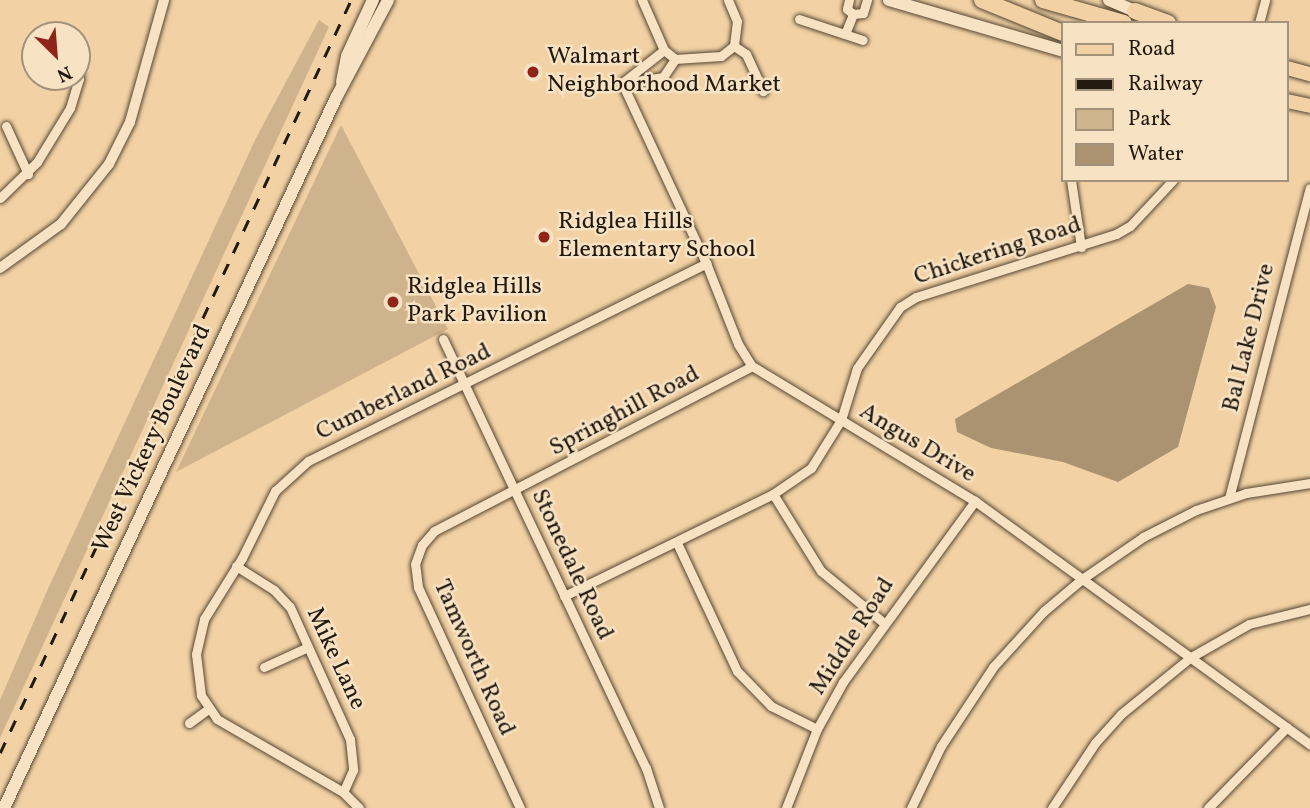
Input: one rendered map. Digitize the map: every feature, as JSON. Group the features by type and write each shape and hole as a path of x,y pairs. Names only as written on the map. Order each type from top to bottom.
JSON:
{"highway":[{"path":"982,0 1062,33"},
{"path":"1043,0 1132,11 1162,21"}],"main road":[{"name":"West Vickery Boulevard","path":"340,89 346,56 373,0"},
{"name":"West Vickery Boulevard","path":"4,808 340,89 388,0"},
{"path":"889,0 1062,51"},
{"path":"1109,0 1132,11"},
{"path":"1289,69 1310,74"},
{"path":"1289,101 1310,106"}],"street":[{"path":"0,268 61,225 109,164 134,109 164,0"},
{"path":"642,0 664,50 676,59 721,56 734,46 737,21 727,0"},
{"path":"849,0 846,9 853,15"},
{"path":"853,15 863,13 867,0"},
{"path":"1260,21 1265,0"},
{"path":"845,34 853,15"},
{"path":"799,19 863,40"},
{"path":"734,46 746,54 763,91"},
{"path":"622,83 664,50"},
{"path":"622,83 663,77 676,59"},
{"name":"Angus Drive","path":"622,83 706,263 738,344 752,366 975,501 1310,744"},
{"path":"0,198 28,174 70,108 75,91"},
{"path":"6,126 28,174"},
{"path":"1071,182 1081,247"},
{"name":"Chickering Road","path":"564,596 773,494 811,468 841,420 857,368 900,307 916,297 1081,247 1130,226 1172,182"},
{"name":"Bal Lake Drive","path":"1229,498 1310,188"},
{"name":"Cumberland Road","path":"236,566 275,491 308,461 465,386 706,263"},
{"name":"Stonedale Road","path":"443,340 646,768 659,808"},
{"name":"Springhill Road","path":"514,490 752,366"},
{"path":"911,808 941,746 993,667 1044,611 1082,579 1143,537 1229,498 1310,483"},
{"name":"Tamworth Road","path":"514,490 434,531 422,545 415,564 424,601 520,808"},
{"path":"773,494 821,571 884,623"},
{"name":"Middle Road","path":"786,808 817,729 884,623 975,501"},
{"path":"677,542 737,671 771,706 817,729"},
{"path":"236,566 214,597 199,638 196,676 208,709 229,727 343,792 359,808"},
{"name":"Mike Lane","path":"236,566 285,600 308,647 350,739 353,770 343,792"},
{"path":"1052,808 1112,724 1191,657 1249,624 1310,609"},
{"path":"264,667 308,647"},
{"path":"190,723 208,709"},
{"path":"1208,808 1287,727"}],"green space":[{"path":"319,20 329,27 0,738 0,700 47,591 256,138"},
{"path":"341,125 448,329 176,472"}],"water":[{"path":"1188,284 1209,288 1216,307 1178,447 1118,482 1063,462 991,448 957,432 955,419"}],"railway":[{"path":"0,753 351,0"}],"place":[{"name":"Walmart Neighborhood Market","path":"533,72"},
{"name":"Ridglea Hills Elementary School","path":"544,237"},
{"name":"Ridglea Hills Park Pavilion","path":"393,302"}]}
